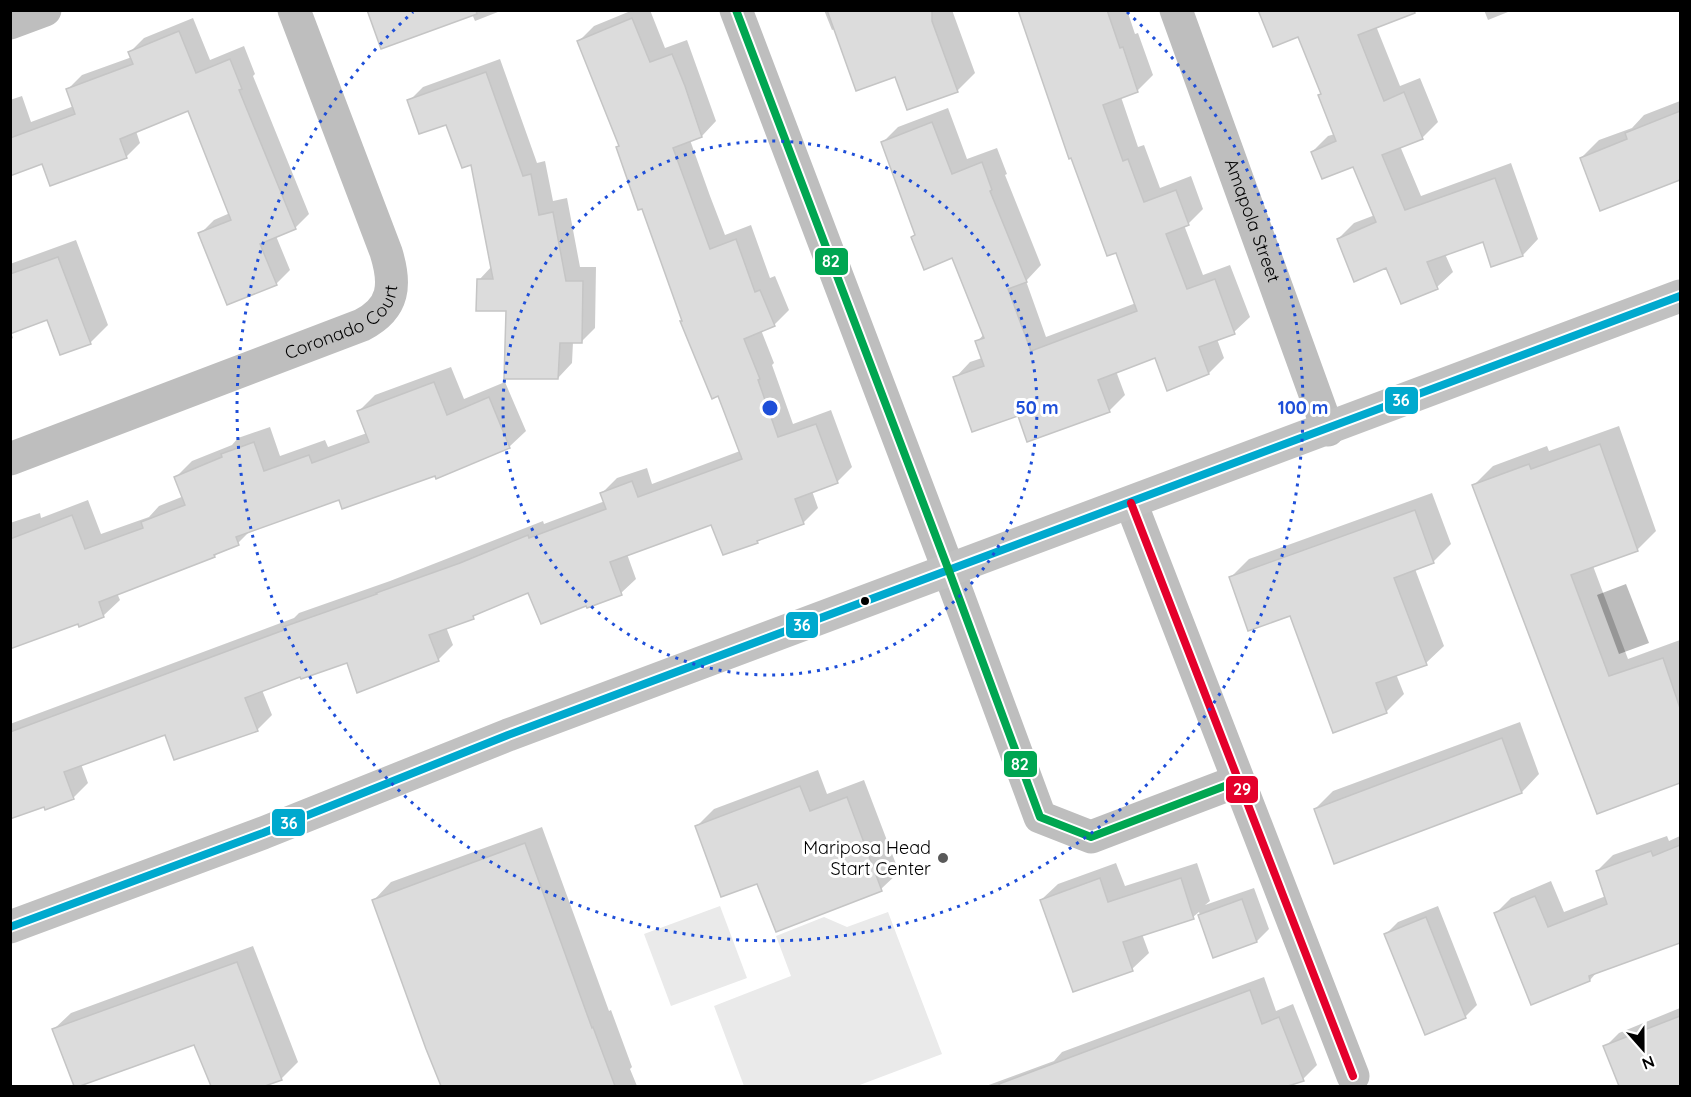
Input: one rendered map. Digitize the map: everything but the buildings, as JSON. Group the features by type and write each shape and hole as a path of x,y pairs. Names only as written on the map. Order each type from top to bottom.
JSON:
{"main road":[{"path":"10,927 263,833 508,735 949,572 1680,296"}],"street":[{"path":"10,23 45,10"},
{"name":"Coronado Court","path":"10,459 362,325 381,312 387,302 393,281 386,252 294,10"},
{"path":"736,10 1040,817 1091,837 1238,781"},
{"name":"Amapola Street","path":"1176,10 1328,430"},
{"path":"1131,503 1353,1076"}],"shaded area":[{"path":"1626,584 1649,643 1619,654 1597,595"},
{"path":"720,906 747,978 671,1006 644,934"},
{"path":"888,912 942,1054 857,1086 744,1086 714,1006 791,976 776,936 824,917 847,927"}],"transit line":[{"name":"82","path":"736,10 1040,817 1091,837 1238,781"},
{"name":"36","path":"10,927 263,833 508,735 1680,296"},
{"name":"29","path":"1131,503 1353,1076"}],"place":[{"name":"Mariposa Head Start Center","path":"943,858"}]}
